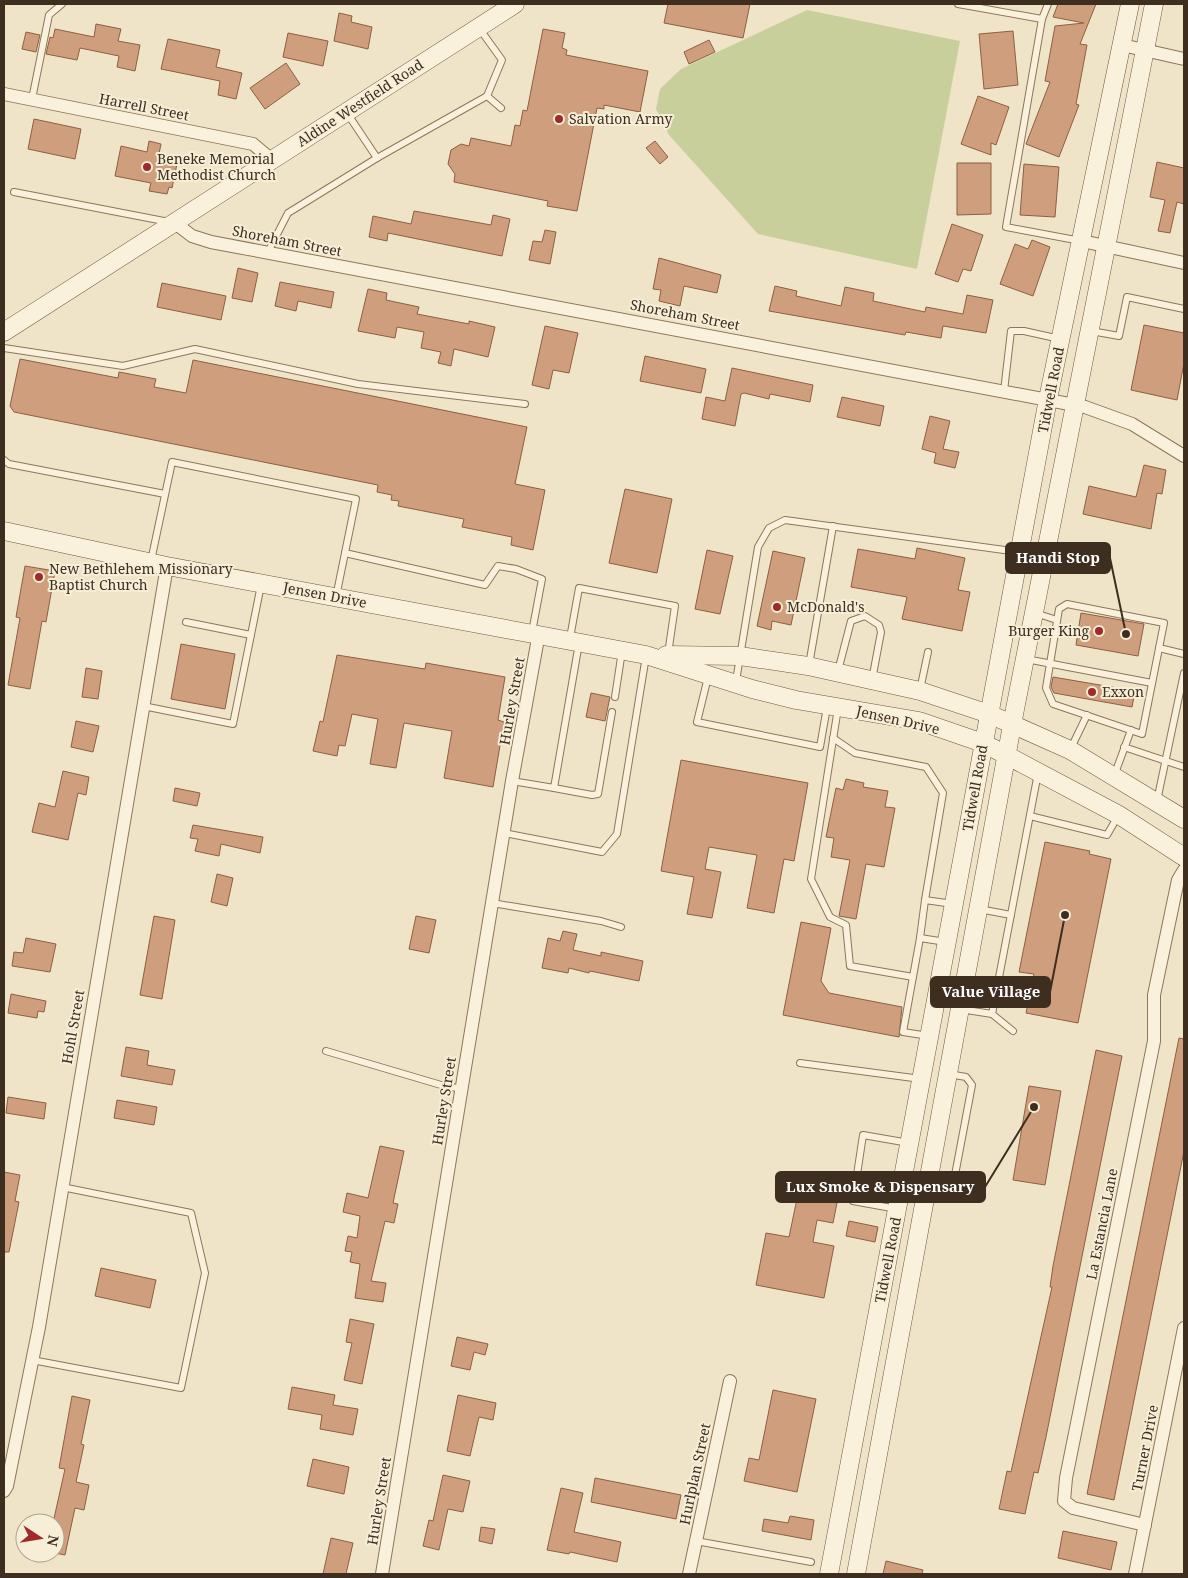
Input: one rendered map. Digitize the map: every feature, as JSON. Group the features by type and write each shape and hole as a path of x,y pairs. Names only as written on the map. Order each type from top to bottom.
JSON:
{"main road":[{"name":"Aldine Westfield Road","path":"4,332 514,4"},
{"name":"Tidwell Road","path":"829,1574 1048,399 1130,4"},
{"name":"Tidwell Road","path":"856,1574 1006,755 1073,405 1154,4"},
{"name":"Jensen Drive","path":"4,531 159,564 336,598 574,640 646,655 752,689 918,722 983,743 1118,815 1184,858"},
{"name":"Jensen Drive","path":"646,655 740,656 808,666 920,691 989,714 1070,750 1184,819"},
{"path":"954,904 978,909"},
{"path":"933,1018 958,1015"},
{"path":"904,1172 929,1175"},
{"path":"874,1336 898,1341"},
{"path":"842,1507 868,1510"}],"street":[{"path":"1122,45 1184,58"},
{"name":"Harrell Street","path":"4,94 253,144 263,150 272,160"},
{"name":"Shoreham Street","path":"175,223 192,236 268,252 1048,399 1112,416 1132,424 1184,456"},
{"path":"1082,241 1184,263"},
{"name":"Hohl Street","path":"4,1491 7,1486 32,1360 143,706 159,564"},
{"name":"Hurley Street","path":"382,1574 535,633"},
{"name":"La Estancia Lane","path":"1145,1525 1073,1508 1064,1501 1066,1478 1154,1041 1154,994 1178,880 1184,870"},
{"name":"Turner Drive","path":"1135,1574 1184,1328"},
{"name":"Hurlplan Street","path":"689,1574 730,1381"}],"lane":[{"path":"32,99 49,15 62,4"},
{"path":"958,4 1042,20"},
{"path":"1048,4 1042,20 1006,227 1082,241"},
{"path":"268,252 288,213 377,158 487,96 502,60 478,27"},
{"path":"487,96 500,108"},
{"path":"346,112 377,158"},
{"path":"14,192 175,223"},
{"path":"1088,330 1119,336 1127,298 1184,309"},
{"path":"1004,391 1011,331 1024,331 1061,339"},
{"path":"4,348 123,366 195,350 358,384 525,404"},
{"path":"159,564 165,494 172,462 356,499 336,598"},
{"path":"5,464 165,494"},
{"path":"736,683 758,547 769,528 785,520 1020,552"},
{"path":"808,666 833,526"},
{"path":"345,553 485,585 498,566 516,569 542,579 535,633"},
{"path":"143,706 233,724 261,583"},
{"path":"554,788 579,588 675,606 668,655"},
{"path":"1067,604 1164,624 1142,734 1053,704 1046,688 1058,620 1059,609 1067,604"},
{"path":"1034,613 1058,620"},
{"path":"838,672 851,620 865,616 879,625 882,632 872,680"},
{"path":"186,622 251,635"},
{"path":"1159,648 1184,654"},
{"path":"615,697 622,650"},
{"path":"920,691 928,652"},
{"path":"504,833 602,852 617,834 646,655"},
{"path":"1025,659 1050,662 1152,683"},
{"path":"1157,802 1184,673"},
{"path":"708,674 697,722 820,747 833,706"},
{"path":"833,706 833,738 811,879 830,916 846,925 850,966 913,977"},
{"path":"512,781 592,795 598,794 612,712"},
{"path":"1070,750 1087,715"},
{"path":"1114,776 1131,730"},
{"path":"833,738 855,754 926,767 943,793 903,1032 930,1036"},
{"path":"1124,747 1184,767"},
{"path":"992,1014 1038,772"},
{"path":"1030,816 1107,835 1118,815"},
{"path":"925,900 954,904"},
{"path":"492,903 601,921 621,927"},
{"path":"978,909 1011,915"},
{"path":"920,938 947,943"},
{"path":"958,1015 992,1014 1012,1031"},
{"path":"326,1051 441,1085 462,1089"},
{"path":"800,1063 922,1079"},
{"path":"929,1175 946,1179 955,1175 972,1085 966,1077 948,1073"},
{"path":"898,1209 853,1201 863,1135 910,1143"},
{"path":"32,1360 181,1388 205,1273 191,1212 62,1187"},
{"path":"696,1541 811,1562"}],"green space":[{"path":"807,10 960,41 917,269 758,234 669,135 656,109 660,89 681,69"}],"building":[{"path":"668,4 750,4 743,38 664,23"},
{"path":"1058,4 1096,4 1080,44 1087,45 1076,104 1079,105 1059,157 1026,144 1050,82 1045,81 1055,26 1084,23 1053,17"},
{"path":"339,13 352,16 351,22 372,27 368,49 334,41"},
{"path":"96,24 121,29 118,41 140,45 135,71 117,67 119,56 80,48 77,60 46,54 50,37 53,38 55,29 94,37"},
{"name":"Salvation Army","path":"543,29 565,33 562,48 567,50 566,55 648,71 640,112 604,105 604,109 597,108 577,211 547,206 548,201 454,182 455,174 448,164 451,150 461,144 469,146 471,138 511,146 515,125 520,126 523,110 527,111"},
{"path":"1013,31 1018,85 984,89 979,34"},
{"path":"26,32 40,35 36,52 22,49"},
{"path":"288,33 328,41 323,66 283,57"},
{"path":"168,39 220,50 216,67 242,73 236,99 218,95 220,81 161,69"},
{"path":"709,40 715,52 689,64 684,52"},
{"path":"286,63 300,84 265,109 250,88"},
{"path":"978,96 1009,107 996,145 991,143 991,155 961,144"},
{"path":"34,119 81,129 75,159 28,149"},
{"name":"Beneke Memorial Methodist Church","path":"149,141 161,144 159,154 178,159 172,188 169,187 167,194 149,191 151,183 115,176 121,146 147,152"},
{"path":"655,141 668,157 660,164 646,148"},
{"path":"1157,162 1184,168 1184,204 1177,202 1170,233 1158,231 1165,200 1150,197"},
{"path":"957,163 991,163 991,214 957,215"},
{"path":"1024,164 1059,167 1055,217 1020,215"},
{"path":"414,211 491,225 493,215 510,219 502,256 388,233 387,241 369,237 373,216 411,224"},
{"path":"952,224 983,235 971,271 963,269 958,282 935,274"},
{"path":"545,230 556,232 550,264 529,260 533,241 542,242"},
{"path":"1032,240 1050,247 1033,296 1000,284 1015,244 1028,249"},
{"path":"659,258 721,275 717,293 684,286 680,306 659,301 661,290 653,289"},
{"path":"238,268 258,273 252,302 232,298"},
{"path":"280,282 334,292 331,308 298,301 296,311 275,306"},
{"path":"162,283 226,296 221,320 157,307"},
{"path":"775,286 797,291 796,296 841,306 845,287 874,293 873,301 925,312 926,307 963,314 967,295 993,300 986,333 943,326 941,338 906,332 905,335 769,311"},
{"path":"368,289 387,293 386,300 419,307 417,314 469,324 469,321 495,327 488,357 454,349 451,366 438,363 441,352 421,348 424,332 397,327 395,338 358,331"},
{"path":"1144,325 1184,333 1184,363 1177,400 1131,390"},
{"path":"545,326 578,333 569,373 553,370 549,389 532,385"},
{"path":"645,356 706,369 701,393 640,381"},
{"path":"20,359 118,378 119,372 156,379 154,387 186,393 193,360 527,427 515,484 545,490 533,550 511,545 512,537 462,527 464,519 398,506 399,501 391,500 392,495 377,492 378,485 14,412 10,406"},
{"path":"732,368 813,385 810,402 770,394 769,399 744,393 741,394 735,426 702,419 706,397 725,401"},
{"path":"842,397 884,406 880,426 837,417"},
{"path":"930,416 950,421 943,449 959,452 955,468 934,463 936,453 922,449"},
{"path":"1144,465 1166,470 1162,494 1157,493 1151,529 1083,514 1089,486 1136,497"},
{"path":"625,489 672,499 657,573 609,563"},
{"path":"917,548 965,558 958,590 970,592 962,631 902,619 907,597 851,587 858,549 915,559"},
{"path":"707,550 733,556 720,614 695,609"},
{"path":"773,551 805,558 791,625 772,621 771,630 757,626"},
{"path":"25,566 55,571 46,622 42,621 30,689 8,685 20,618 16,617"},
{"path":"1081,613 1144,624 1138,656 1076,645"},
{"path":"181,644 235,654 225,709 171,699"},
{"path":"337,655 425,669 426,663 505,677 498,720 504,722 493,787 444,778 452,731 404,723 396,768 370,764 378,719 352,714 345,746 339,745 337,756 313,751 320,721 323,722"},
{"path":"86,668 102,671 98,699 82,697"},
{"name":"Exxon","path":"1053,677 1135,691 1132,707 1054,693 1051,687"},
{"path":"591,693 610,697 605,721 586,717"},
{"path":"76,721 99,726 93,752 71,747"},
{"path":"681,760 808,783 794,861 784,859 774,913 747,908 757,855 709,847 705,869 721,872 712,918 687,914 694,877 661,871"},
{"path":"63,771 89,777 86,795 78,793 68,840 32,832 39,803 55,807"},
{"path":"846,779 864,783 863,787 888,791 885,807 895,808 884,867 866,864 856,919 839,916 850,860 831,857 834,838 826,837 836,788 843,790"},
{"path":"175,788 200,793 197,806 173,801"},
{"path":"193,825 263,837 260,853 221,844 219,856 195,851 198,839 190,838"},
{"path":"1045,842 1090,851 1089,854 1111,859 1078,1023 1026,1013 1034,974 1019,972"},
{"path":"217,874 233,878 227,906 211,902"},
{"path":"154,916 175,920 162,999 140,995"},
{"path":"416,916 436,920 429,953 409,949"},
{"path":"801,922 831,928 821,981 829,993 902,1007 899,1037 783,1015"},
{"path":"563,931 577,934 573,950 601,956 601,952 643,961 639,981 569,968 568,973 542,968 548,938 560,941"},
{"path":"26,938 56,944 50,972 12,966 14,952 23,953"},
{"path":"11,994 46,1001 44,1012 38,1011 37,1018 8,1013"},
{"path":"1179,1038 1184,1039 1184,1151 1114,1500 1087,1494"},
{"path":"126,1047 149,1051 147,1065 175,1070 172,1085 121,1076"},
{"path":"1096,1050 1122,1056 1046,1437 1038,1473 1034,1472 1025,1514 999,1509 1007,1471 1011,1472 1052,1287 1050,1287 1053,1266"},
{"path":"1029,1086 1061,1091 1045,1185 1013,1180"},
{"path":"8,1097 46,1103 44,1119 6,1113"},
{"path":"117,1100 157,1107 154,1125 114,1118"},
{"path":"380,1146 404,1151 393,1203 398,1204 394,1223 385,1221 371,1281 386,1283 383,1302 355,1298 360,1264 350,1262 352,1252 345,1251 348,1236 357,1238 360,1216 343,1212 347,1193 368,1198"},
{"path":"4,1172 20,1175 15,1201 19,1202 9,1252 4,1252"},
{"path":"798,1194 837,1203 833,1223 817,1220 813,1242 834,1246 824,1298 756,1285 766,1233 789,1237"},
{"path":"849,1221 878,1227 875,1242 846,1236"},
{"path":"101,1268 156,1280 150,1308 95,1296"},
{"path":"350,1319 374,1324 362,1384 344,1380 352,1343 346,1342"},
{"path":"457,1337 488,1344 485,1355 474,1352 470,1370 451,1366"},
{"path":"292,1387 335,1395 333,1405 358,1409 353,1435 320,1429 322,1415 288,1409"},
{"path":"773,1390 816,1399 797,1492 744,1481 749,1458 759,1460"},
{"path":"458,1395 496,1403 493,1420 479,1417 470,1456 447,1451"},
{"path":"72,1396 90,1400 81,1444 84,1445 76,1482 89,1485 84,1510 75,1508 65,1555 65,1513 55,1513 65,1469 59,1468"},
{"path":"313,1459 349,1467 344,1494 307,1486"},
{"path":"443,1475 470,1481 463,1512 448,1509 439,1550 423,1546 429,1520 433,1521"},
{"path":"595,1478 681,1495 676,1519 591,1502"},
{"path":"561,1488 583,1493 574,1532 621,1542 617,1562 570,1552 569,1554 547,1550"},
{"path":"790,1516 814,1520 811,1540 762,1531 764,1519 788,1523"},
{"path":"481,1527 495,1529 492,1544 479,1541"},
{"path":"1063,1531 1117,1542 1111,1570 1058,1558"},
{"path":"331,1538 353,1543 346,1574 323,1574"},
{"path":"886,1561 923,1570 922,1574 883,1574"}],"place":[{"name":"Salvation Army","path":"559,119"},
{"name":"Beneke Memorial Methodist Church","path":"147,167"},
{"name":"New Bethlehem Missionary Baptist Church","path":"39,577"},
{"name":"McDonald's","path":"777,607"},
{"name":"Burger King","path":"1099,631"},
{"name":"Handi Stop","path":"1126,634"},
{"name":"Exxon","path":"1092,692"},
{"name":"Value Village","path":"1065,915"},
{"name":"Lux Smoke & Dispensary","path":"1034,1107"}]}
